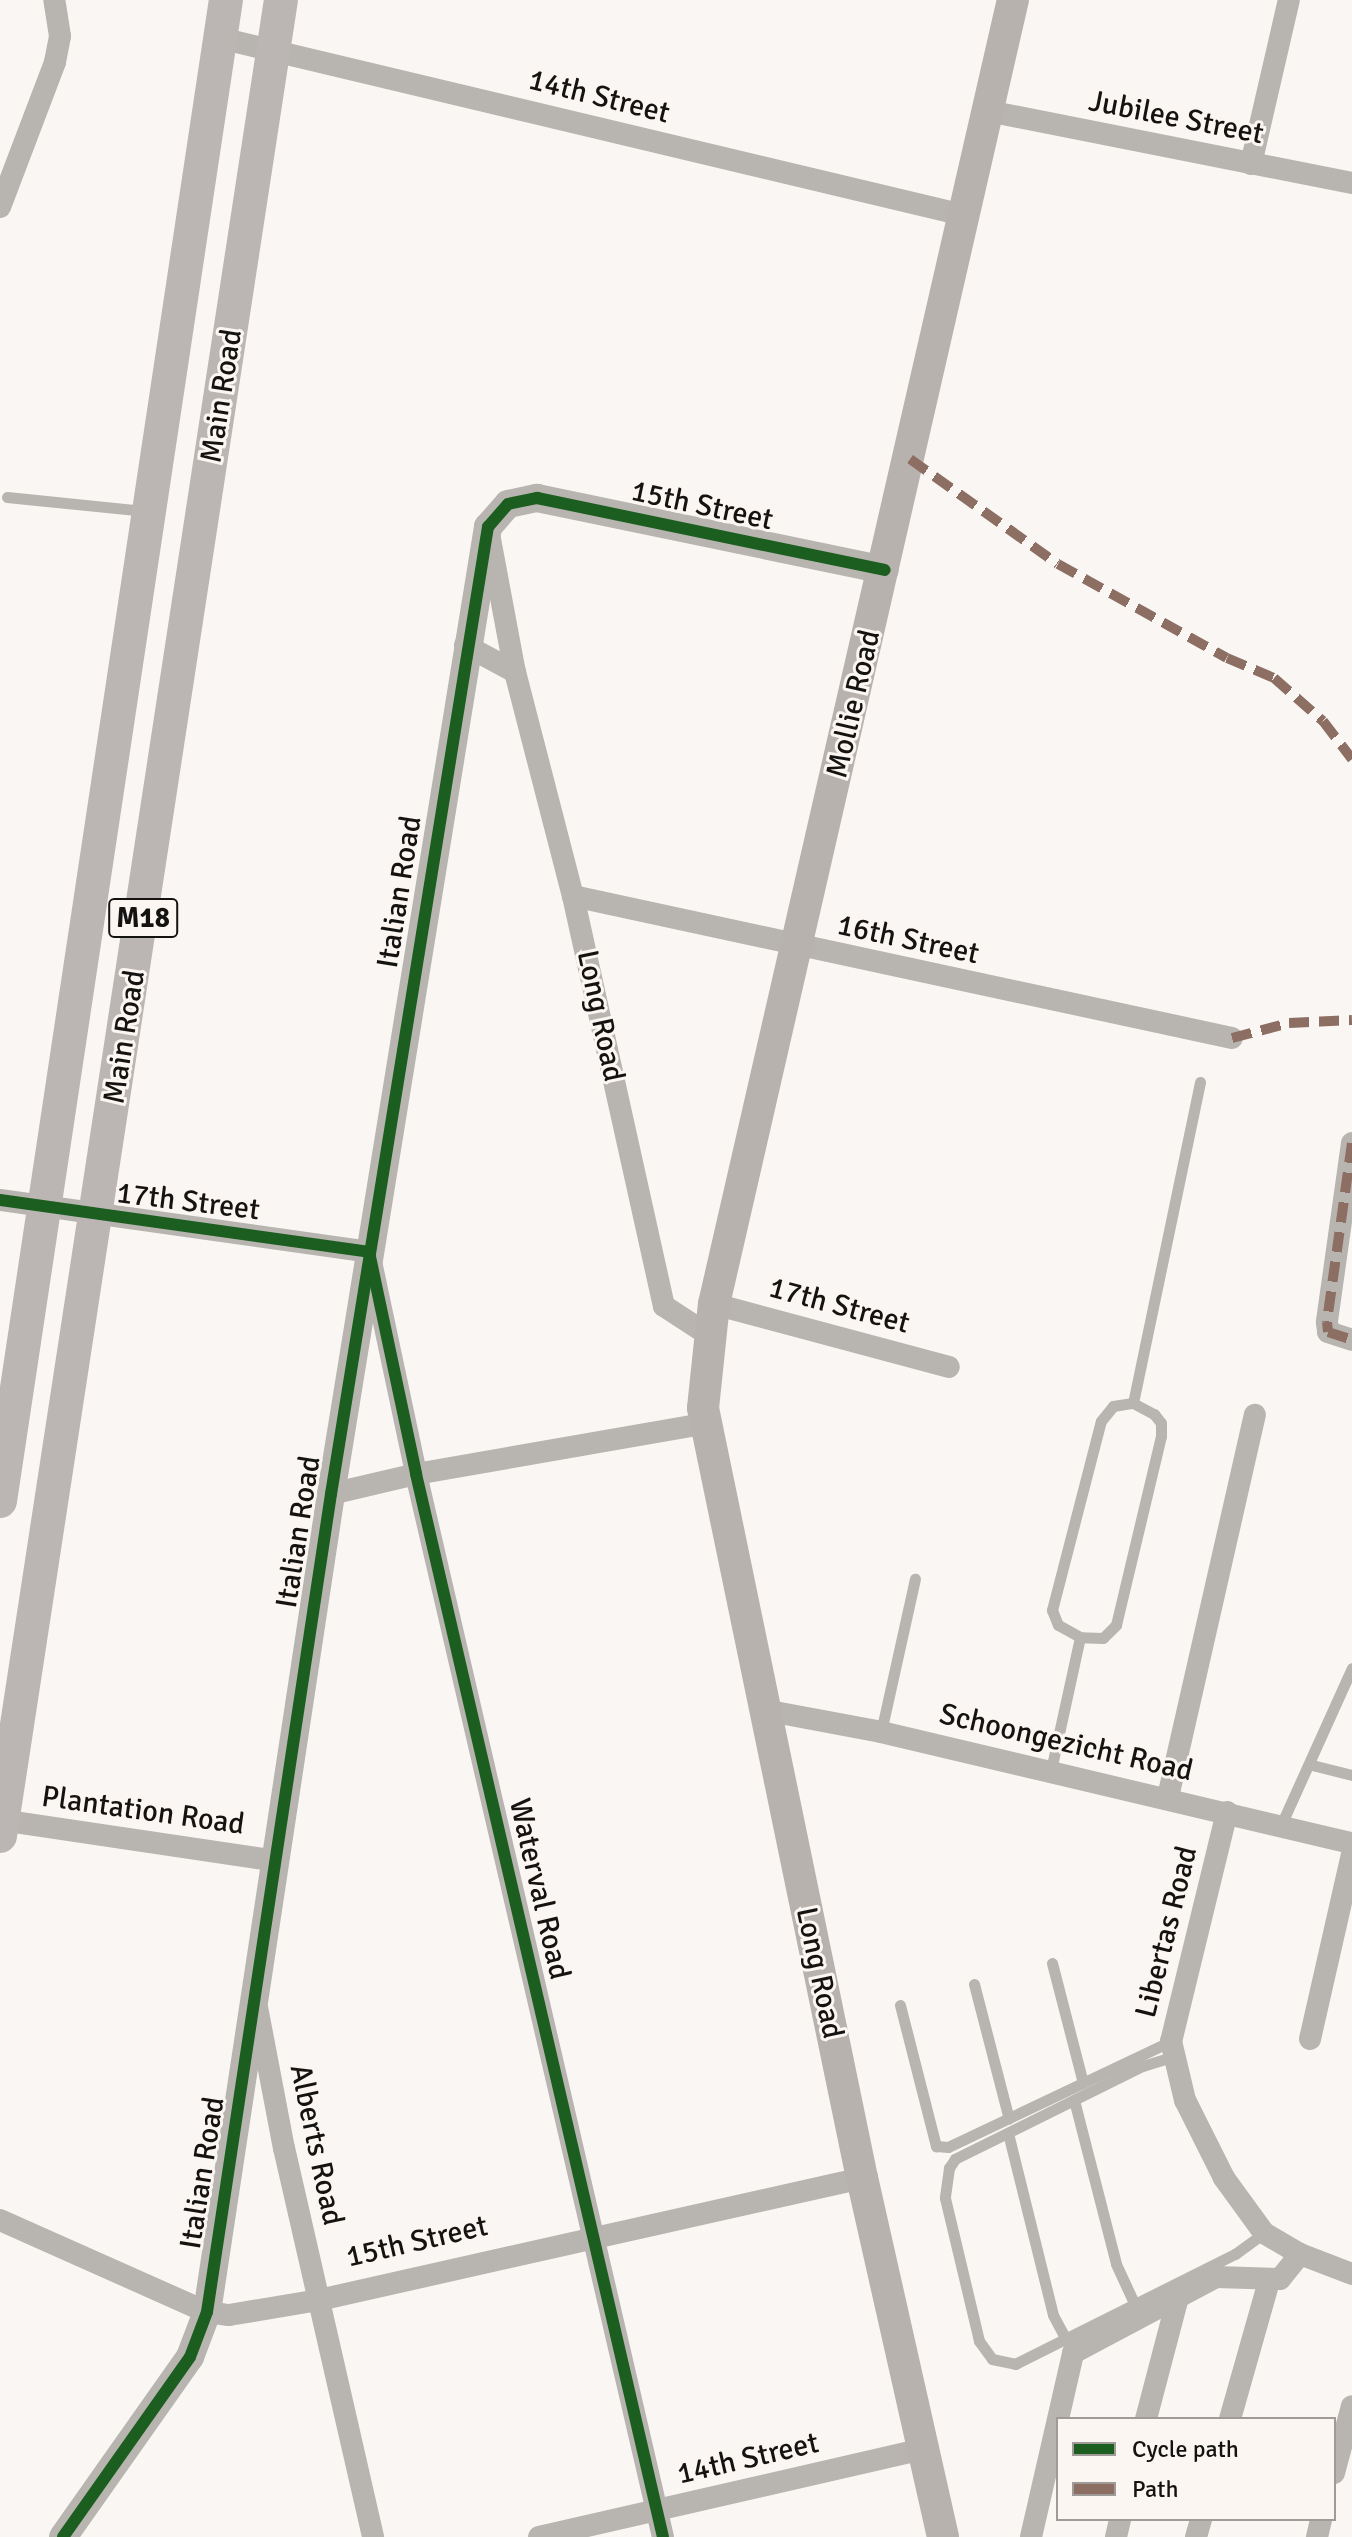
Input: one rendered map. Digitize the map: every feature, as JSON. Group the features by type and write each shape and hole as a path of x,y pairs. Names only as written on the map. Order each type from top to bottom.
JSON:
{"main road":[{"name":"Main Road","path":"0,1501 41,1207 150,512 226,0"},
{"name":"Main Road","path":"1,1826 98,1216 281,0"},
{"name":"Mollie Road","path":"703,1416 714,1304 885,570 1013,0"},
{"name":"Long Road","path":"703,1416 862,2178 943,2537"}],"street":[{"path":"0,207 48,83 60,36 54,0"},
{"path":"1251,164 1289,0"},
{"name":"14th Street","path":"220,38 963,215"},
{"name":"Jubilee Street","path":"988,111 1352,183"},
{"name":"15th Street","path":"508,504 537,498 885,570"},
{"name":"Italian Road","path":"63,2537 190,2357 207,2312 331,1494 465,645 488,527 508,504"},
{"name":"Long Road","path":"488,527 515,672 573,896 664,1306 710,1336"},
{"path":"465,645 515,672"},
{"name":"16th Street","path":"573,896 798,947 1232,1038"},
{"path":"1352,1143 1346,1226 1327,1325 1333,1335 1352,1340"},
{"name":"17th Street","path":"0,1200 369,1252"},
{"name":"Waterval Road","path":"369,1252 416,1474 663,2537"},
{"name":"17th Street","path":"714,1304 949,1367"},
{"path":"1168,1797 1255,1415"},
{"path":"331,1494 703,1416"},
{"name":"Schoongezicht Road","path":"764,1710 881,1732 1051,1770 1352,1843"},
{"name":"Libertas Road","path":"1227,1812 1173,2048 1185,2100 1224,2178 1264,2233 1300,2254 1352,2274"},
{"name":"Plantation Road","path":"1,1826 277,1861"},
{"path":"1310,2039 1352,1854"},
{"name":"Alberts Road","path":"256,2001 372,2536"},
{"name":"15th Street","path":"0,2220 207,2312 251,2313 862,2178"},
{"path":"1056,2417 1069,2358 1216,2277 1280,2279 1300,2254"},
{"path":"1231,2417 1269,2281"},
{"path":"1147,2417 1178,2297"},
{"path":"1336,2466 1352,2406"},
{"path":"1031,2537 1056,2419"},
{"name":"14th Street","path":"539,2537 923,2449"}],"lane":[{"path":"7,497 150,512"},
{"path":"1133,1403 1200,1082"},
{"path":"1133,1403 1154,1414 1161,1436 1116,1625 1103,1638 1080,1637 1058,1625 1052,1610 1101,1421 1113,1406 1133,1403"},
{"path":"881,1732 915,1579"},
{"path":"1051,1770 1080,1637"},
{"path":"1281,1825 1312,1765 1352,1668"},
{"path":"1312,1765 1352,1775"},
{"path":"1052,1963 1083,2083"},
{"path":"974,1984 1009,2119"},
{"path":"900,2005 936,2146 948,2147 1083,2083 1173,2048"},
{"path":"1173,2048 955,2159 949,2168 945,2198 979,2341 992,2359 1002,2364 1015,2364 1235,2254 1264,2233"},
{"path":"1074,2100 1116,2264 1134,2303"},
{"path":"1008,2133 1053,2315 1065,2338"}],"marked path":[{"path":"910,459 1058,564 1227,658 1274,678 1323,721 1352,759"},
{"path":"1232,1038 1289,1023 1352,1020"},
{"path":"1352,1143 1327,1322 1328,1332 1352,1340"}],"cycle path":[{"path":"63,2537 190,2357 207,2312 331,1494 488,527 508,504 537,498 885,570"},
{"path":"0,1200 369,1252 416,1474 663,2537"}]}
